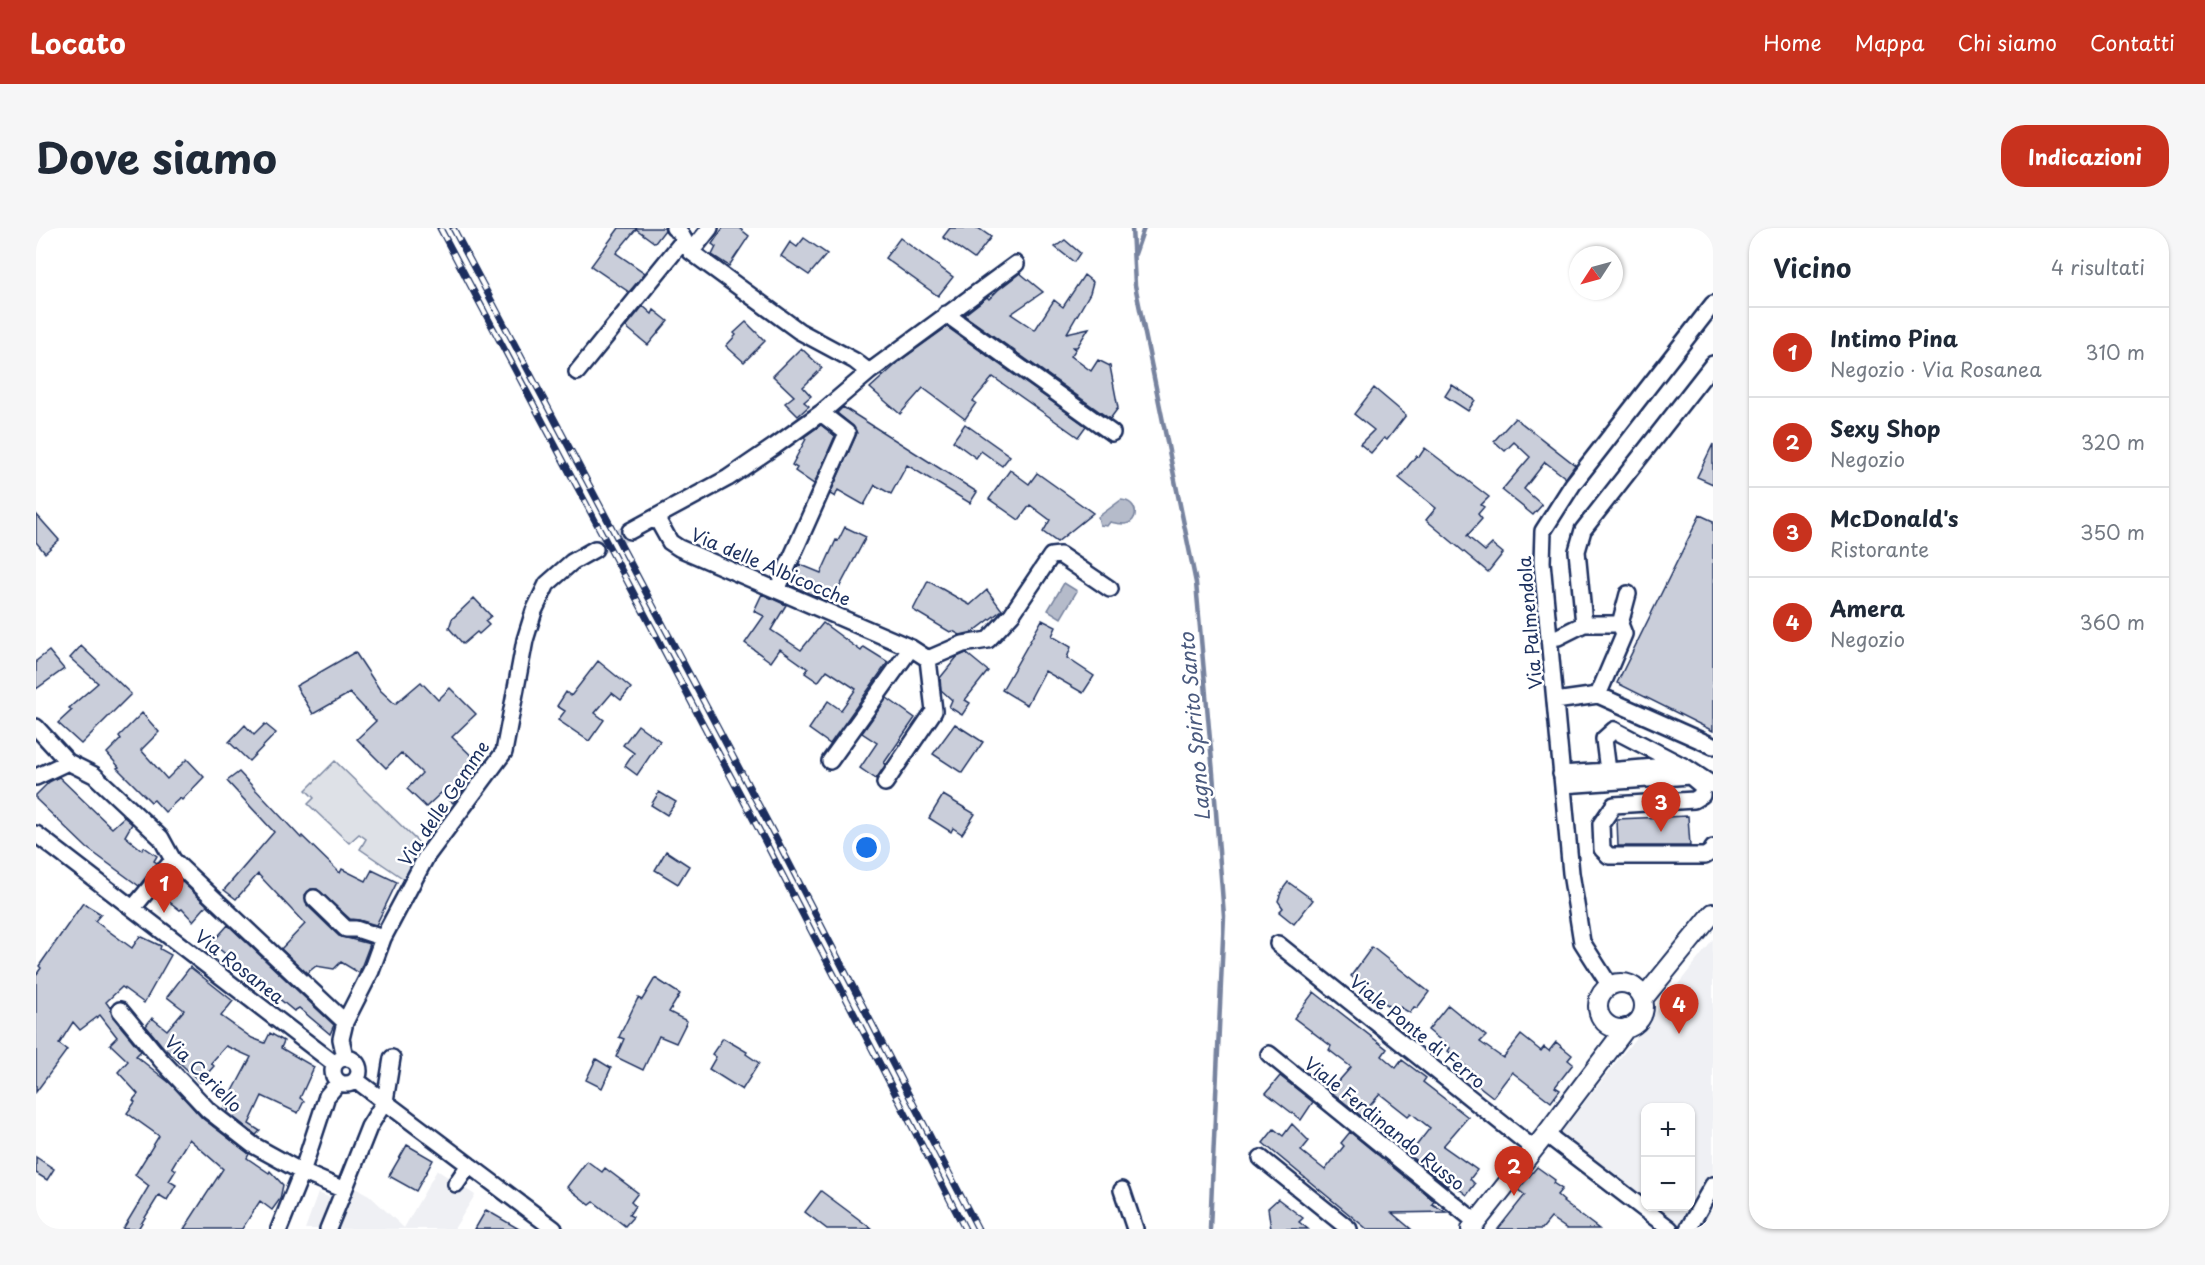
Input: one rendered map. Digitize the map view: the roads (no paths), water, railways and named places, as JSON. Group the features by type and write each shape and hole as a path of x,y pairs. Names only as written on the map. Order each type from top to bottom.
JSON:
{"main road":[{"path":"1643,999 1713,913"},
{"path":"1619,985 1640,992 1644,1007 1639,1021 1618,1027 1605,1022 1599,1009 1601,995 1619,985 1669,968"},
{"path":"1474,1225 1604,1057 1618,1027"}],"street":[{"path":"577,372 683,240 710,228"},
{"path":"683,240 799,332 855,361 869,372"},
{"name":"Via delle Albicocche","path":"928,659 910,648 679,548 670,542 656,517 728,478 821,412 869,372 1016,264"},
{"path":"946,314 1112,433"},
{"name":"Via Palmendola","path":"1619,985 1581,942 1571,873 1562,779 1542,562 1543,531 1573,484 1710,315"},
{"path":"1584,624 1577,551 1583,530 1713,363"},
{"path":"777,590 847,433 821,412"},
{"path":"630,531 656,517"},
{"name":"Via delle Gemme","path":"340,1061 341,1039 345,1022 371,971 383,938 426,857 504,752 525,640 534,611 547,584 572,562 595,549"},
{"path":"885,783 934,711 928,659 963,644 988,640 1012,614 1051,556 1060,555 1110,589"},
{"path":"1598,695 1624,634 1620,624 1628,594"},
{"path":"1549,638 1558,637 1584,624 1620,624"},
{"path":"830,760 910,648"},
{"path":"1555,701 1598,695 1713,747"},
{"path":"36,727 68,762 94,775 161,838 173,860 345,1022"},
{"path":"1608,771 1604,739 1614,730 1687,768 1713,785"},
{"path":"36,777 68,762"},
{"path":"1562,779 1608,771 1678,765"},
{"path":"1562,779 1690,777 1702,786 1702,795 1694,800 1614,805 1601,824 1602,849 1610,856 1705,856 1713,848"},
{"name":"Via Rosanea","path":"36,834 132,908 340,1061"},
{"path":"132,908 173,860"},
{"path":"314,898 346,929 356,929 383,938"},
{"name":"Viale Ponte di Ferro","path":"1278,944 1534,1149"},
{"name":"Via Ceriello","path":"120,1010 161,1060 208,1110 253,1145 302,1172 344,1190"},
{"name":"Viale Ferdinando Russo","path":"1269,1054 1474,1225"},
{"path":"328,1229 369,1127 385,1101 392,1058"},
{"path":"340,1061 357,1063 360,1071 356,1080 350,1084 339,1082 334,1076 340,1061"},
{"path":"356,1080 554,1229"},
{"path":"279,1229 302,1172 327,1096 339,1082"},
{"path":"1546,1134 1641,1202"},
{"path":"1261,1158 1349,1229"},
{"path":"456,1184 469,1165"},
{"path":"1688,1229 1713,1185"},
{"path":"1122,1190 1135,1229"},
{"path":"1653,1211 1670,1229"}],"water":[{"path":"1121,500 1127,501 1134,508 1133,520 1124,524 1110,522 1107,526 1100,525 1098,517"},
{"path":"1064,583 1077,591 1061,618 1048,610"}],"waterway":[{"name":"Lagno Spirito Santo","path":"1132,228 1135,285 1196,583 1213,773 1224,916 1210,1229"},
{"path":"1135,254 1144,228"}],"tunnel":[{"path":"595,549 630,531"}],"railway":[{"path":"440,228 766,843 965,1229"},
{"path":"453,228 776,838 978,1229"}],"place":[{"name":"McDonald's","path":"1661,832"},
{"name":"Intimo Pina","path":"164,913"},
{"name":"Amera","path":"1679,1034"},
{"name":"Sexy Shop","path":"1514,1196"}]}
